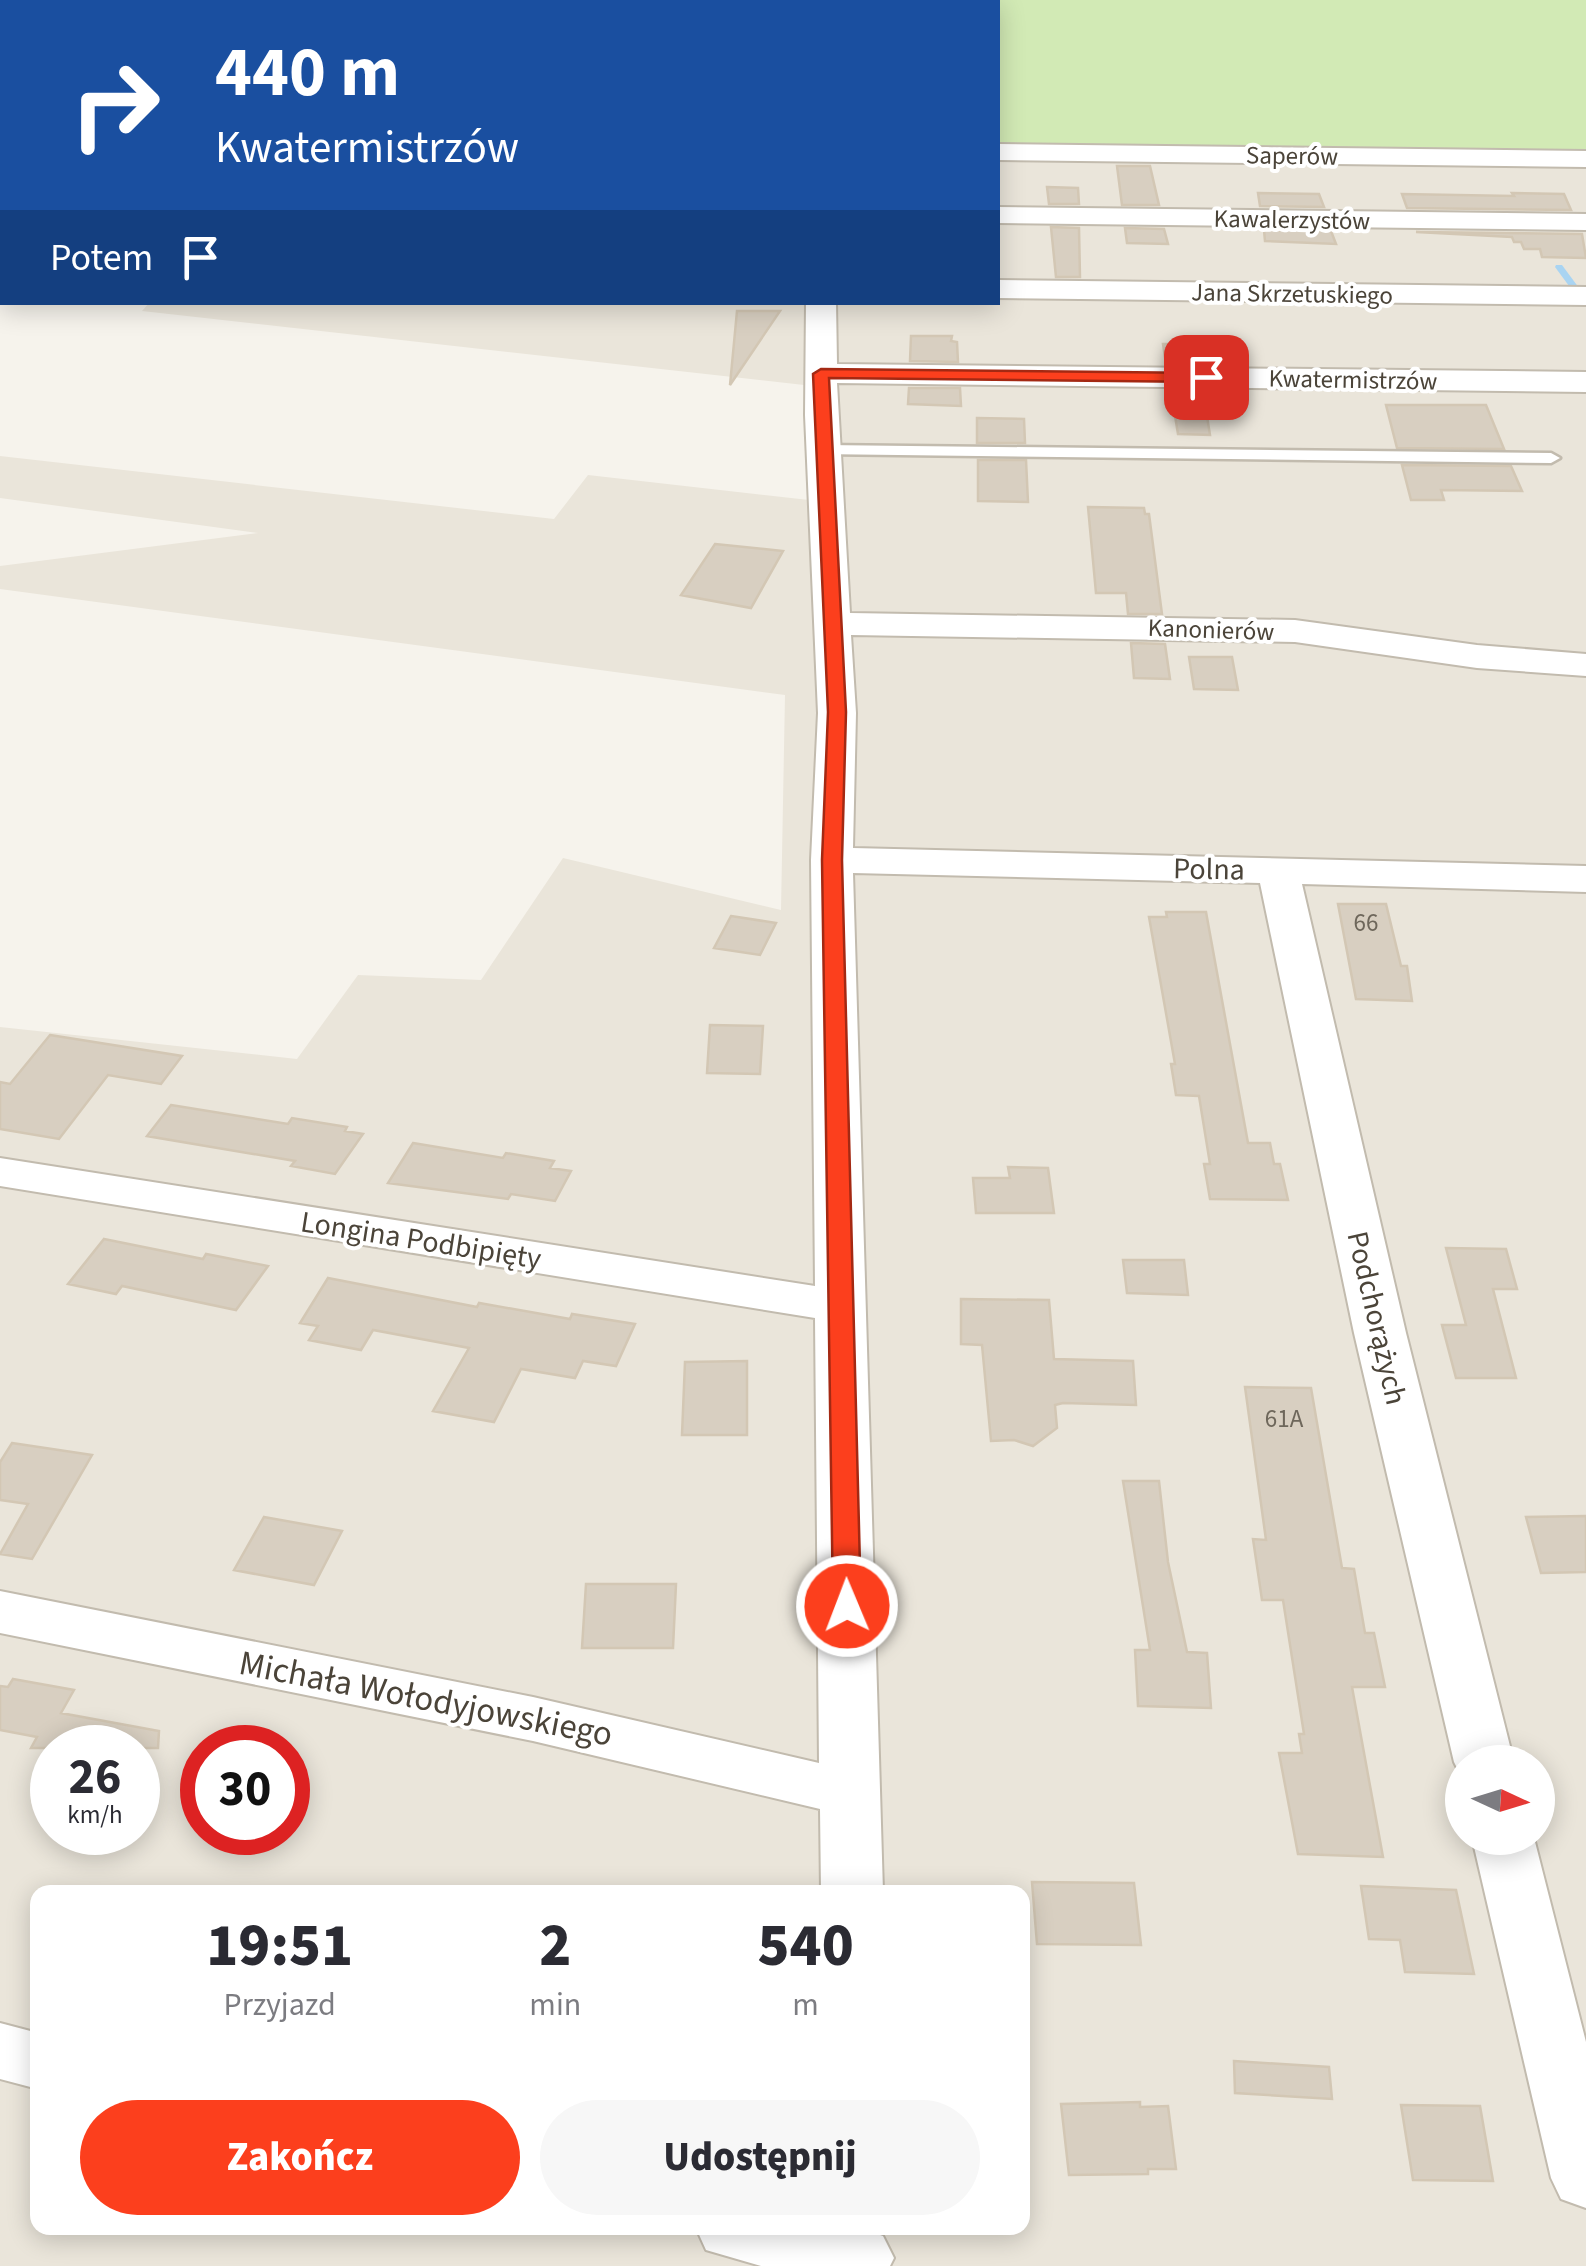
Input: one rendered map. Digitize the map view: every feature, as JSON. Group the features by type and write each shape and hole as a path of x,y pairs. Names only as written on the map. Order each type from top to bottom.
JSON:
{"street":[{"name":"Saperów","path":"1000,152 1586,159"},
{"name":"Kawalerzystów","path":"1000,215 1586,222"},
{"name":"Jana Skrzetuskiego","path":"1000,289 1586,296"},
{"path":"820,305 837,712 832,860 852,1885"},
{"name":"Kwatermistrzów","path":"821,374 1586,382"},
{"name":"Kanonierów","path":"833,624 1295,631 1481,660 1586,665"},
{"name":"Polna","path":"832,860 1586,879"},
{"name":"Podchorążych","path":"1278,871 1380,1333 1480,1745"},
{"name":"Longina Podbipięty","path":"0,1172 842,1306"},
{"name":"Michała Wołodyjowskiego","path":"0,1612 523,1715 724,1760 850,1794"},
{"path":"1507,1855 1586,2178"},
{"path":"0,2052 30,2058"},
{"path":"771,2235 858,2250"}],"lane":[{"path":"824,450 1551,458"}],"shaded area":[{"path":"1000,0 1586,0 1586,2266 0,2266 0,1027 297,1059 358,975 481,980 563,858 781,910 785,695 0,589 0,566 258,533 0,498 0,456 554,519 588,475 809,500 804,385 142,311 147,305 1000,305"}],"green space":[{"path":"1000,0 1586,0 1586,159 1000,152"}],"building":[{"path":"1117,166 1150,166 1159,205 1122,205"},
{"path":"1047,187 1078,188 1079,204 1049,204"},
{"path":"1258,193 1319,194 1324,207 1260,206"},
{"path":"1512,193 1564,194 1571,210 1407,208 1402,194 1514,196"},
{"path":"1051,227 1079,228 1080,277 1056,277"},
{"path":"1125,228 1164,229 1168,244 1127,243"},
{"path":"1264,230 1331,231 1336,244 1265,241"},
{"path":"1416,232 1582,234 1586,258 1542,257 1540,249 1524,249 1512,237"},
{"path":"737,311 780,311 730,385"},
{"path":"911,336 952,336 951,341 957,342 958,362 910,361"},
{"path":"1163,344 1197,344 1200,364 1166,364"},
{"path":"909,388 960,388 961,406 908,404"},
{"path":"1171,391 1203,391 1210,435 1178,434"},
{"path":"1386,405 1486,405 1504,449 1397,448"},
{"path":"977,418 1024,419 1025,443 977,443"},
{"path":"978,460 1026,460 1028,502 978,501"},
{"path":"1402,465 1511,466 1522,491 1441,490 1444,500 1411,500"},
{"path":"1088,507 1144,508 1145,514 1149,514 1162,614 1128,614 1126,593 1096,593"},
{"path":"715,544 783,551 751,608 681,595"},
{"path":"1131,643 1165,644 1170,679 1134,678"},
{"path":"1189,657 1232,657 1238,690 1194,689"},
{"path":"1338,904 1386,904 1401,966 1407,966 1412,1001 1356,999"},
{"path":"1166,912 1206,912 1248,1143 1270,1143 1274,1164 1280,1164 1288,1200 1210,1199 1204,1164 1210,1164 1199,1096 1176,1095 1171,1064 1175,1064 1149,917 1167,917"},
{"path":"731,916 776,923 760,955 714,948"},
{"path":"710,1025 763,1026 760,1074 707,1073"},
{"path":"50,1035 182,1056 161,1084 108,1075 59,1139 0,1129 0,1082 10,1084"},
{"path":"171,1105 288,1124 292,1118 347,1127 345,1131 363,1134 335,1174 291,1166 295,1161 147,1136"},
{"path":"413,1143 503,1158 506,1153 554,1161 550,1168 571,1171 555,1201 511,1194 508,1199 388,1183"},
{"path":"1008,1167 1048,1168 1054,1213 976,1213 973,1178 1010,1178"},
{"path":"104,1239 203,1259 206,1254 268,1266 236,1310 122,1286 116,1294 68,1284"},
{"path":"1446,1248 1506,1249 1517,1289 1493,1289 1516,1378 1456,1378 1442,1325 1466,1325"},
{"path":"1123,1260 1184,1260 1188,1295 1127,1293"},
{"path":"328,1278 477,1307 479,1303 570,1319 572,1314 635,1324 616,1366 583,1361 575,1378 521,1369 494,1422 433,1411 469,1348 373,1330 361,1350 309,1340 318,1326 300,1323"},
{"path":"961,1299 1049,1300 1054,1359 1133,1361 1136,1405 1063,1403 1055,1405 1057,1428 1033,1446 1014,1440 991,1441 982,1345 961,1344"},
{"path":"747,1361 747,1435 682,1435 685,1362"},
{"path":"1245,1387 1311,1388 1342,1568 1354,1569 1365,1633 1374,1633 1385,1687 1352,1687 1383,1857 1298,1854 1279,1753 1302,1753 1299,1734 1304,1734 1283,1600 1262,1600 1253,1539 1266,1540"},
{"path":"12,1443 92,1455 32,1559 0,1554 28,1504 0,1500 0,1462"},
{"path":"1123,1481 1159,1481 1168,1562 1187,1652 1207,1653 1211,1708 1138,1706 1135,1650 1150,1650"},
{"path":"1586,1516 1586,1572 1541,1573 1526,1517"},
{"path":"264,1517 342,1531 314,1585 234,1570"},
{"path":"586,1584 676,1584 673,1648 582,1648"},
{"path":"13,1679 74,1690 61,1713 126,1725 30,1725 30,1736 0,1730 0,1686 8,1687"},
{"path":"1032,1882 1134,1883 1141,1945 1037,1944"},
{"path":"1361,1886 1456,1890 1474,1974 1405,1972 1400,1940 1369,1939"},
{"path":"1234,2061 1329,2067 1332,2099 1235,2093"},
{"path":"1140,2102 1140,2107 1168,2106 1176,2169 1148,2169 1148,2174 1069,2175 1061,2104"},
{"path":"1401,2105 1480,2106 1493,2181 1413,2180"}],"waterway":[{"path":"1559,267 1575,288"}],"route":[{"path":"847,1606 832,860 837,712 821,374 1206,377"}]}
